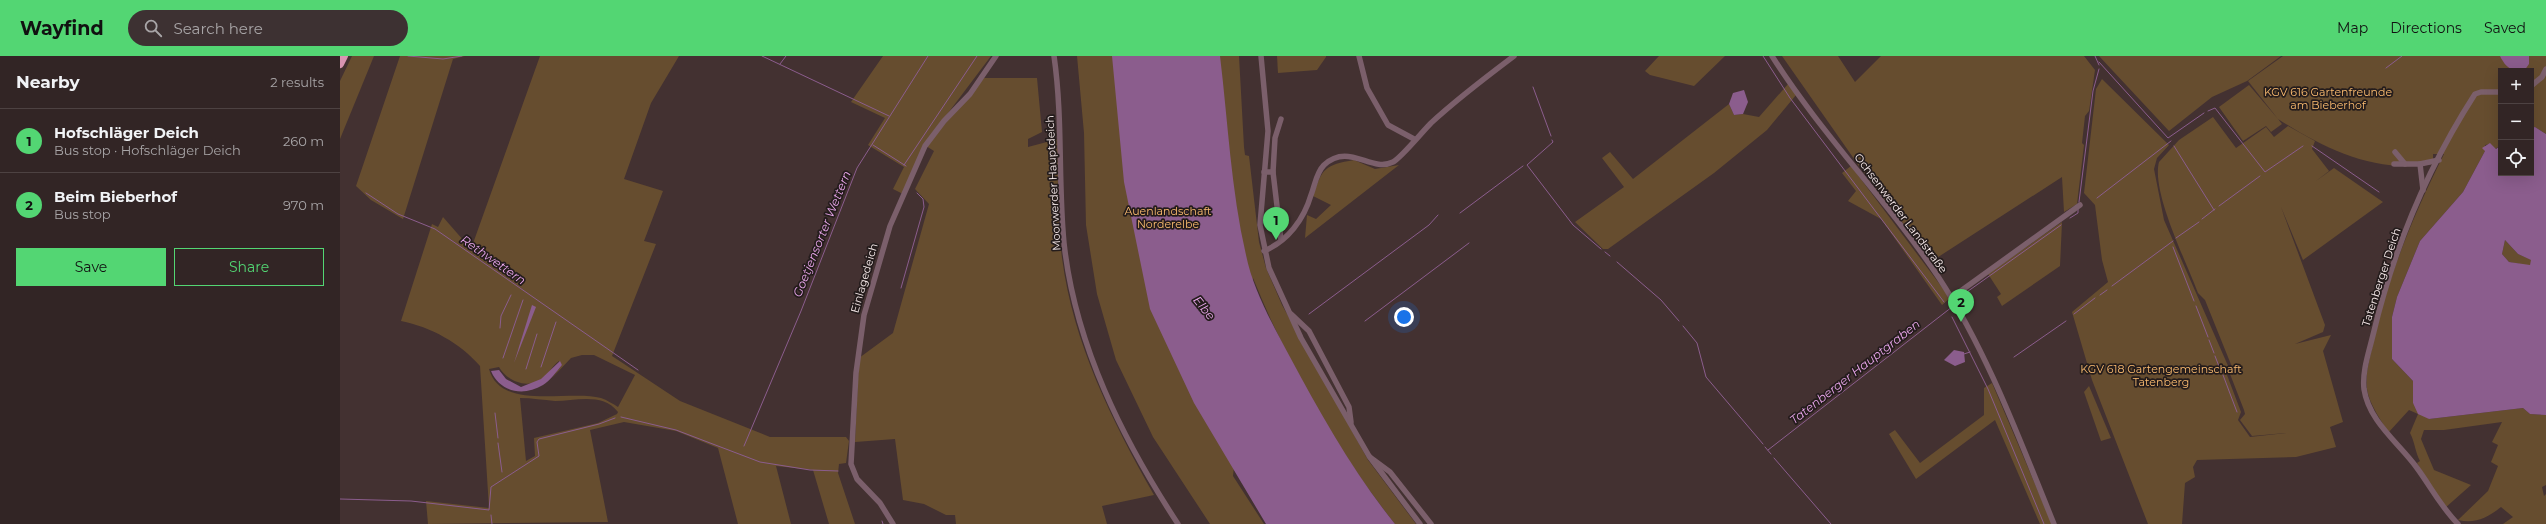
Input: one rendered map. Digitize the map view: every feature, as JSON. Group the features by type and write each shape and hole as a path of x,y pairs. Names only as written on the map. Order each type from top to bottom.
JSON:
{"highway":[{"path":"340,64 344,56"}],"street":[{"name":"Einlagedeich","path":"893,524 880,503 857,479 851,464 856,373 864,315 890,226 925,146 944,121 970,94 996,56"},
{"name":"Moorwerder Hauptdeich","path":"1054,56 1060,114 1064,243 1074,301 1096,368 1117,419 1153,485 1178,524"},
{"path":"1261,56 1268,131 1260,225 1264,251 1287,310 1369,456 1420,524"},
{"path":"1359,56 1367,88 1388,126 1414,139"},
{"path":"1264,251 1281,240 1303,216 1317,176 1325,164 1343,156 1355,156 1372,162 1388,164 1395,161 1414,139 1461,96 1514,56"},
{"name":"Ochsenwerder Landstraße","path":"1772,56 1816,117 1927,261 1951,298 1978,347 2054,524"},
{"path":"2534,84 2542,77 2546,69"},
{"name":"Tatenberger Deich","path":"2458,524 2443,509 2417,467 2390,439 2378,420 2364,389 2366,361 2381,302 2423,190 2475,94 2481,92 2498,92"},
{"path":"1281,119 1275,133 1272,172 1281,240"},
{"path":"2395,152 2405,164"},
{"path":"2394,164 2420,164 2439,160"},
{"path":"2420,164 2423,190"},
{"path":"1264,172 1272,172"},
{"path":"1951,298 2080,205"},
{"path":"1287,310 1309,331 1349,407 1352,426"},
{"path":"1369,456 1390,472 1431,524"}],"green space":[{"path":"352,56 374,56 340,139 340,81"},
{"path":"400,56 465,56 453,59 403,219 371,200 356,186"},
{"path":"540,56 679,56 651,103 624,179 663,191 644,241 656,244 612,356 680,401 770,437 846,437 849,441 846,463 839,464 838,473 855,524 829,524 813,470 776,466 791,524 738,524 718,448 676,431 624,422 590,430 608,522 428,524 426,501 489,508 480,366 463,350 444,337 423,327 401,321 432,224 438,227 443,217 471,249","holes":["582,355 594,355 635,375 618,407 601,398 587,396 521,395 507,390 496,382 489,369 499,367 507,377 524,384 536,382 542,379 559,361 562,365 552,378 571,358","520,398 555,401 580,399 597,400 605,402 618,412 617,414 598,423 534,438 535,456 526,461"]},
{"path":"883,56 991,56 924,145 903,194 893,189 904,167 868,145 885,118 851,102"},
{"name":"Auenlandschaft Norderelbe","path":"1077,56 1239,56 1245,155 1249,156 1259,242 1266,268 1282,305 1368,460 1416,524 1395,524 1353,467 1315,406 1298,375 1253,278 1233,476 1264,524 1210,524 1153,437 1116,360 1097,294 1086,225 1084,133"},
{"path":"1277,56 1326,57 1317,70 1278,73"},
{"path":"1659,56 1725,56 1694,86 1650,75 1645,71"},
{"path":"1782,56 1838,56 1855,82 1881,56 2084,56 2095,70 2089,111 2085,116 2082,143 2084,145 2077,204 2064,212 2062,177 1932,261 1859,166"},
{"path":"2099,56 2281,56 2247,81 2212,97 2169,131"},
{"name":"KGV 616 Gartenfreunde am Bieberhof","path":"2283,56 2546,56 2546,134 2534,127 2534,68 2498,68 2498,147 2495,149 2490,144 2485,145 2485,151 2463,192 2420,241 2397,297 2392,317 2392,359 2413,381 2413,403 2429,419 2523,408 2530,414 2546,415 2546,485 2542,487 2544,496 2546,494 2546,524 2503,524 2513,517 2501,507 2486,517 2475,521 2458,520 2488,491 2498,466 2491,462 2498,445 2492,442 2502,422 2444,430 2424,430 2421,439 2434,470 2471,485 2445,508 2417,463 2420,461 2410,433 2418,414 2409,410 2388,433 2368,395 2368,366 2386,295 2402,247 2444,154 2433,154 2433,164 2412,166 2371,162 2332,149 2278,119 2248,81"},
{"path":"984,78 1037,78 1042,132 1028,139 1028,147 1058,139 1060,243 1067,290 1075,320 1096,381 1109,410 1154,495 1102,506 1107,524 956,524 955,515 946,515 924,504 903,500 895,439 855,442 859,358 893,333 929,204 915,189 934,151 926,146"},
{"name":"KGV 618 Gartengemeinschaft Tatenberg","path":"2102,79 2169,145 2157,158 2154,169 2164,220 2229,368 2227,375 2241,412 2238,420 2250,437 2286,433 2252,436 2240,420 2245,414 2230,374 2232,367 2205,300 2198,293 2171,228 2165,209 2160,191 2158,175 2159,162 2179,140 2213,117 2236,148 2266,127 2274,137 2288,126 2315,141 2312,149 2329,171 2316,181 2334,168 2383,202 2303,260 2281,207 2325,325 2323,332 2295,344 2331,335 2323,351 2343,422 2330,427 2336,447 2296,457 2197,460 2193,467 2195,477 2185,483 2182,524 2148,524 2092,380 2072,312 2108,282 2102,260 2095,205 2084,193 2096,89"},
{"path":"1788,84 1796,95 1767,130 1714,173 1608,249 1603,249 1575,222 1624,187 1602,158 1610,152 1633,179 1729,104 1734,115 1743,114 1759,117"},
{"path":"2249,85 2282,124 2271,132 2266,126 2243,141 2219,107"},
{"path":"1354,160 1375,169 1399,165 1305,238 1307,215 1316,219 1331,205 1313,196 1322,174 1331,166"},
{"path":"1851,166 1950,298 1942,305 1881,219 1848,201 1856,191 1842,173"},
{"path":"2062,222 2060,266 2002,306 1997,297 2001,294 1988,274"},
{"path":"2505,240 2518,254 2532,260 2530,266 2509,262 2502,254"},
{"path":"1992,383 2052,524 2040,524 1995,420 1916,479 1889,434 1895,430 1920,463 1984,415 1984,388"},
{"path":"2089,386 2111,438 2101,441 2084,392"}],"water":[{"name":"Elbe","path":"1112,56 1220,56 1230,156 1237,206 1246,255 1253,281 1264,307 1326,422 1366,485 1395,524 1266,524 1194,403 1150,309 1124,182"},
{"path":"2500,56 2529,56 2529,64 2526,68 2509,68"},
{"path":"1744,90 1748,102 1743,114 1734,115 1729,104 1733,93"},
{"path":"2534,127 2546,134 2546,415 2530,414 2523,408 2429,419 2418,414 2413,403 2413,381 2392,359 2392,317 2397,297 2420,241 2463,192 2485,151 2482,148 2490,143 2496,149 2498,147 2498,176 2534,176","holes":["2505,240 2518,254 2531,260 2530,265 2509,262 2502,254"]},
{"path":"532,305 536,307 514,363"},
{"path":"1954,350 1964,352 1965,362 1955,366 1944,360"},
{"path":"560,361 562,365 548,381 535,389 528,391 506,388 500,384 491,371 499,370 506,379 521,387 541,379"}],"waterway":[{"path":"408,56 443,59 462,56"},
{"path":"762,56 889,116"},
{"path":"780,64 786,56"},
{"name":"Goetjensorter Wettern","path":"744,446 801,311 857,168 928,56"},
{"path":"904,165 977,56"},
{"path":"1763,56 1790,98 1944,302"},
{"path":"2095,56 2099,65"},
{"path":"2386,68 2402,56"},
{"path":"2099,62 2168,138 2204,113"},
{"name":"Tatenberger Hauptgraben","path":"2079,202 2093,91 2099,69"},
{"path":"1533,87 1551,136"},
{"path":"2208,111 2215,108 2265,172 2303,146"},
{"path":"1552,140 1553,142 1527,165 1573,225 1601,249"},
{"path":"2097,198 2171,141"},
{"path":"873,145 906,166"},
{"path":"2174,146 2214,210"},
{"path":"2312,146 2379,192"},
{"path":"1460,213 1523,166"},
{"path":"2219,206 2260,176"},
{"name":"Rethwettern","path":"366,193 398,214 435,229 638,370"},
{"path":"901,288 924,207 923,199 917,193"},
{"name":"Tatenberger Hauptgraben","path":"2070,218 2078,213 2078,209"},
{"path":"2202,219 2215,209"},
{"path":"1309,314 1429,225 1438,215"},
{"path":"2176,238 2199,222"},
{"name":"Tatenberger Hauptgraben","path":"1957,299 2061,225"},
{"path":"2112,286 2173,241"},
{"path":"1365,321 1469,243"},
{"path":"2173,247 2194,301"},
{"path":"1605,252 1610,256"},
{"path":"1617,262 1661,300 1679,321"},
{"path":"2100,295 2107,290"},
{"path":"500,328 501,316 511,295"},
{"path":"2074,314 2095,298"},
{"path":"503,358 523,300"},
{"path":"2196,306 2208,337"},
{"name":"Tatenberger Hauptgraben","path":"1768,450 1952,307"},
{"path":"1952,317 1988,389 2044,524"},
{"path":"2014,357 2066,321"},
{"path":"541,367 556,322"},
{"path":"1683,326 1697,343 1706,377 1763,444"},
{"path":"526,369 537,334"},
{"path":"2209,340 2214,353"},
{"path":"1964,354 1970,352"},
{"path":"2215,356 2220,369"},
{"path":"2223,375 2237,412"},
{"path":"495,413 498,438"},
{"path":"621,417 676,430 760,462 810,470 838,471"},
{"path":"340,499 411,501 489,510 491,487 539,456 537,442 539,439 599,424 615,418"},
{"path":"498,443 502,472"},
{"name":"Tatenberger Hauptgraben","path":"1765,447 1771,454"},
{"path":"1774,458 1831,524"},
{"path":"491,515 492,524"}],"place":[{"name":"Hofschläger Deich","path":"1276,240"},
{"name":"Beim Bieberhof","path":"1961,322"}]}
